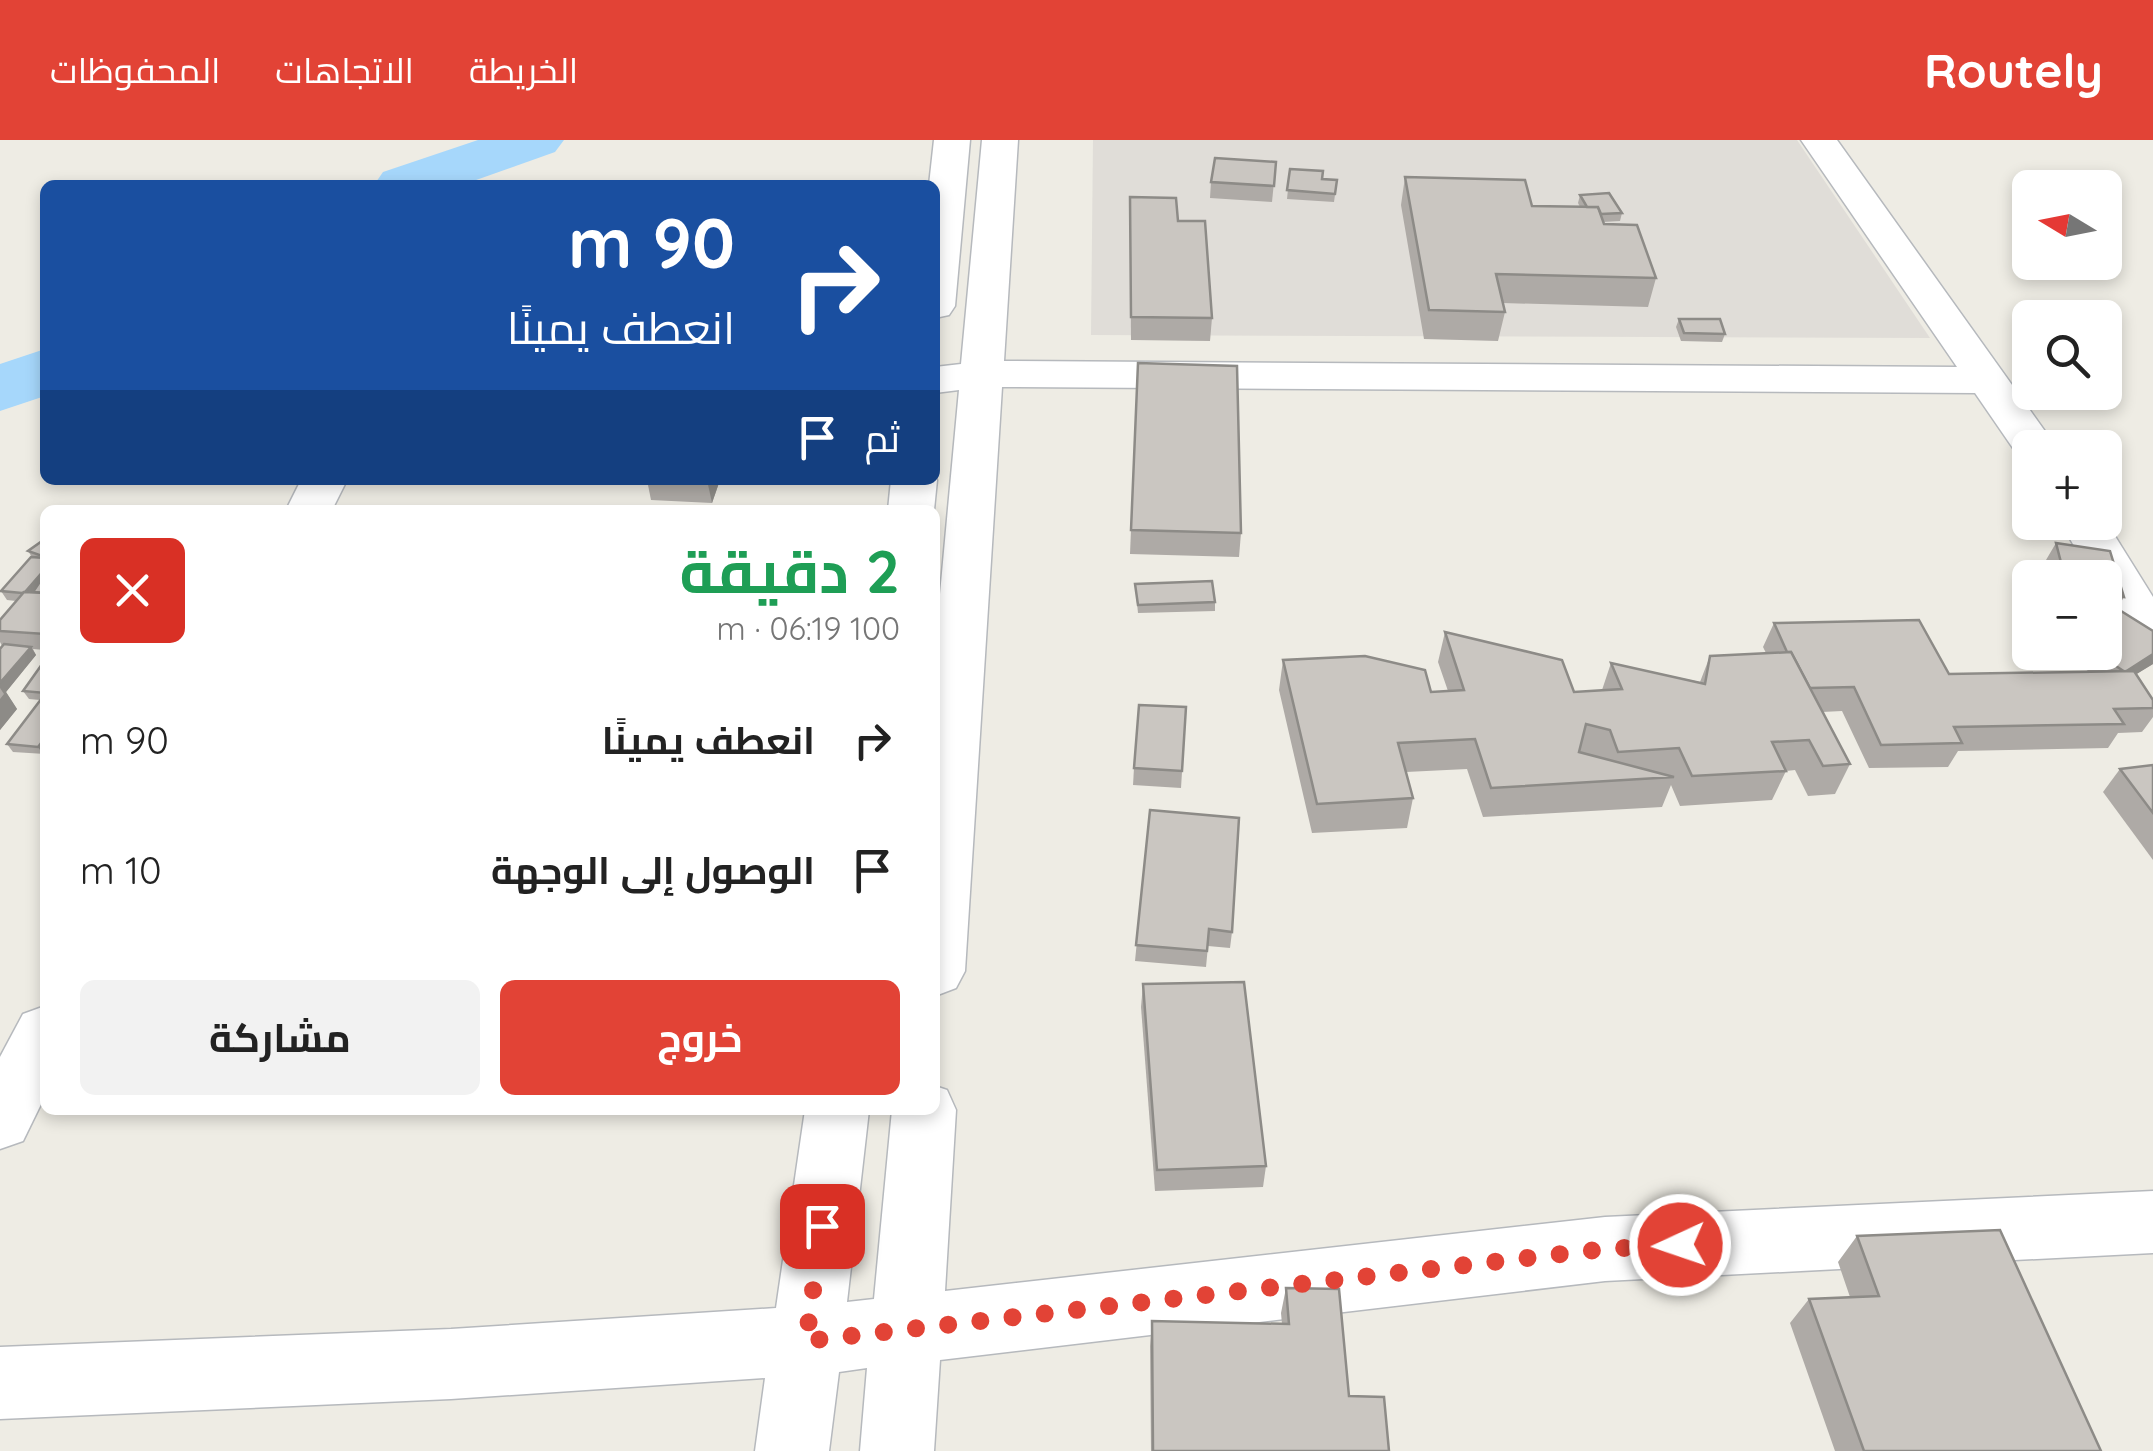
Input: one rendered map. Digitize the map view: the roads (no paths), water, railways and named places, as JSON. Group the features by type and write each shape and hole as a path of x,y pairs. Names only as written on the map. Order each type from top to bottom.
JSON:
{"street":[{"path":"940,257 952,140"},
{"path":"940,842 958,377 1000,140"},
{"path":"1819,140 2023,430"},
{"path":"958,377 1990,380"},
{"path":"2094,540 2153,636"},
{"path":"0,1120 40,1042"},
{"path":"792,1451 836,1115"},
{"path":"897,1451 924,1115"},
{"path":"0,1384 451,1364 806,1341 1605,1249 2153,1222"}],"waterway":[{"path":"419,180 535,140"},
{"path":"0,390 40,372"}]}
